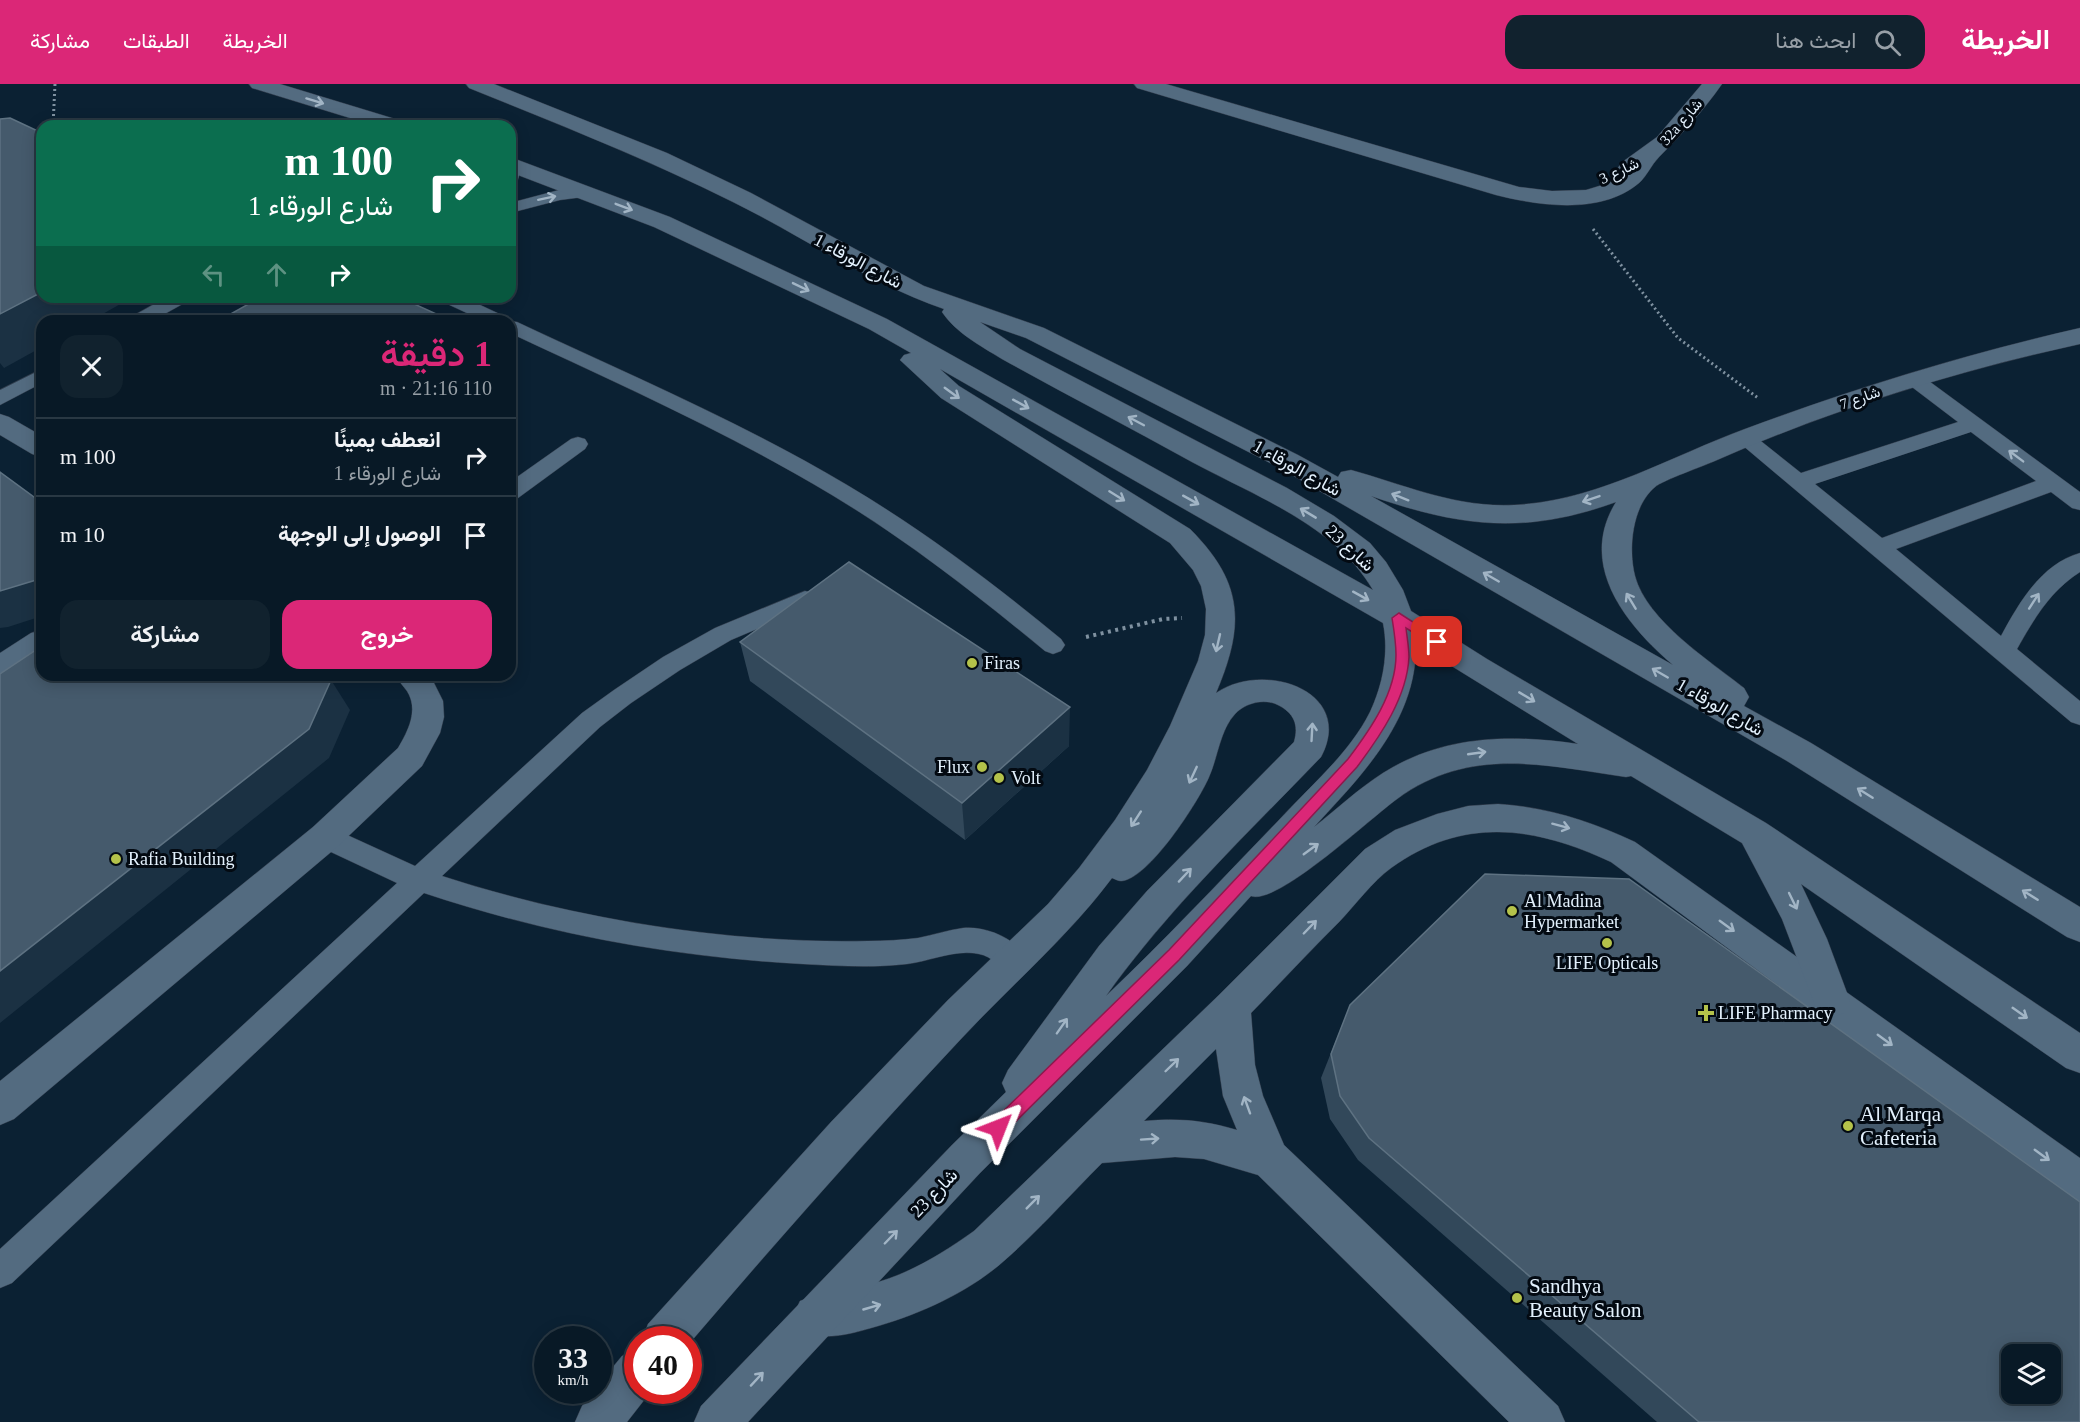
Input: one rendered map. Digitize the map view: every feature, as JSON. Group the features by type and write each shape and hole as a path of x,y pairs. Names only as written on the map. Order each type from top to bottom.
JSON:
{"street":[{"path":"259,84 378,120"},
{"name":"شارع الورقاء 1","path":"476,84 659,158 743,198 887,277 944,302 1035,333 1288,461 1799,752 2080,926"},
{"name":"شارع 3","path":"1144,84 1520,194 1568,197 1599,193 1623,184 1648,158"},
{"name":"32a شارع","path":"1648,158 1687,118 1712,84"},
{"name":"شارع 3","path":"1472,181 1534,188 1579,186 1616,175 1648,158"},
{"path":"516,171 585,192 682,231 878,324 1399,618 1476,667 1754,833 2080,1055"},
{"name":"شارع 23","path":"717,1422 966,1159 1174,955 1353,763 1387,709 1397,681 1402,657 1399,618 1382,578 1364,555 1340,534 1286,500 1011,354 966,323 944,302"},
{"path":"676,1326 833,1148 973,999 1071,904 1123,839 1155,789 1180,741 1213,663 1220,640 1222,617 1219,595 1211,574 1180,536 950,392 928,375 878,324"},
{"name":"شارع 7","path":"1288,461 1347,477 1427,506 1489,516 1525,514 1567,507 1646,479 1745,439 1915,380 2080,336"},
{"path":"0,423 36,444"},
{"path":"1646,479 1620,520 1616,539 1616,558 1628,599 1643,619 1665,639 1799,752"},
{"path":"0,669 36,645"},
{"path":"0,1106 325,837 410,757 424,733 428,717 426,701 421,686 416,681"},
{"path":"966,1159 1119,950 1207,851 1309,748 1314,738 1311,715 1291,697 1263,690 1236,695 1226,702 1214,721 1192,778 1156,832 1132,857 1071,904"},
{"path":"1225,900 1310,850 1397,781 1420,768 1446,759 1473,753 1533,750 1641,766"},
{"path":"815,1316 853,1312 890,1302 958,1269 988,1245 1232,1007 1377,859 1398,844 1421,832 1447,823 1503,817 1534,819 1565,826 1594,837 1623,852 1831,1000 2080,1183"},
{"path":"1754,833 1795,903 1831,1000"},
{"path":"1232,1007 1236,1065 1243,1096 1270,1159 1542,1422"},
{"path":"1091,1144 1175,1138 1204,1140 1270,1159"},
{"path":"598,1422 624,1390"}],"lane":[{"path":"516,206 551,197 585,192"},
{"path":"149,315 170,303"},
{"path":"461,303 486,315"},
{"path":"516,329 688,410 810,472 930,549 992,594 1053,645"},
{"path":"0,399 36,378"},
{"path":"1915,380 2080,502"},
{"path":"1798,482 1973,424"},
{"path":"1745,439 1879,547 2080,715"},
{"path":"516,489 578,444"},
{"path":"1879,547 2053,483"},
{"path":"2004,651 2044,586 2060,572 2080,561"},
{"path":"0,1271 591,720 638,685 725,634 804,599"},
{"path":"325,837 419,880 568,922 660,938 757,948 878,954 925,949 964,940 979,941 993,945 1014,961"}],"path":[{"path":"53,120 55,84"},
{"path":"1568,197 1678,338 1792,422"},
{"path":"1053,645 1162,619 1222,617"}],"building":[{"path":"10,118 36,130 36,295 0,314 0,119"},
{"path":"250,303 412,303 439,315 229,315"},
{"path":"0,472 36,499 36,580 0,591"},
{"path":"849,562 1070,707 962,803 740,642"},
{"name":"Rafia Building","path":"36,650 36,681 331,681 309,729 0,971 0,674"},
{"path":"1485,874 1629,879 2080,1202 2080,1422 1699,1422 1369,1138 1340,1096 1331,1054 1350,1005"}],"place":[{"name":"Firas","path":"972,663"},
{"name":"Flux","path":"982,767"},
{"name":"Volt","path":"999,778"},
{"name":"Rafia Building","path":"116,859"},
{"name":"Al Madina Hypermarket","path":"1512,911"},
{"name":"LIFE Opticals","path":"1607,943"},
{"name":"LIFE Pharmacy","path":"1706,1013"},
{"name":"Al Marqa Cafeteria","path":"1848,1126"},
{"name":"Sandhya Beauty Salon","path":"1517,1298"}],"route":[{"path":"998,1128 1174,955 1353,763 1387,709 1397,681 1402,657 1399,618 1437,642"}]}
